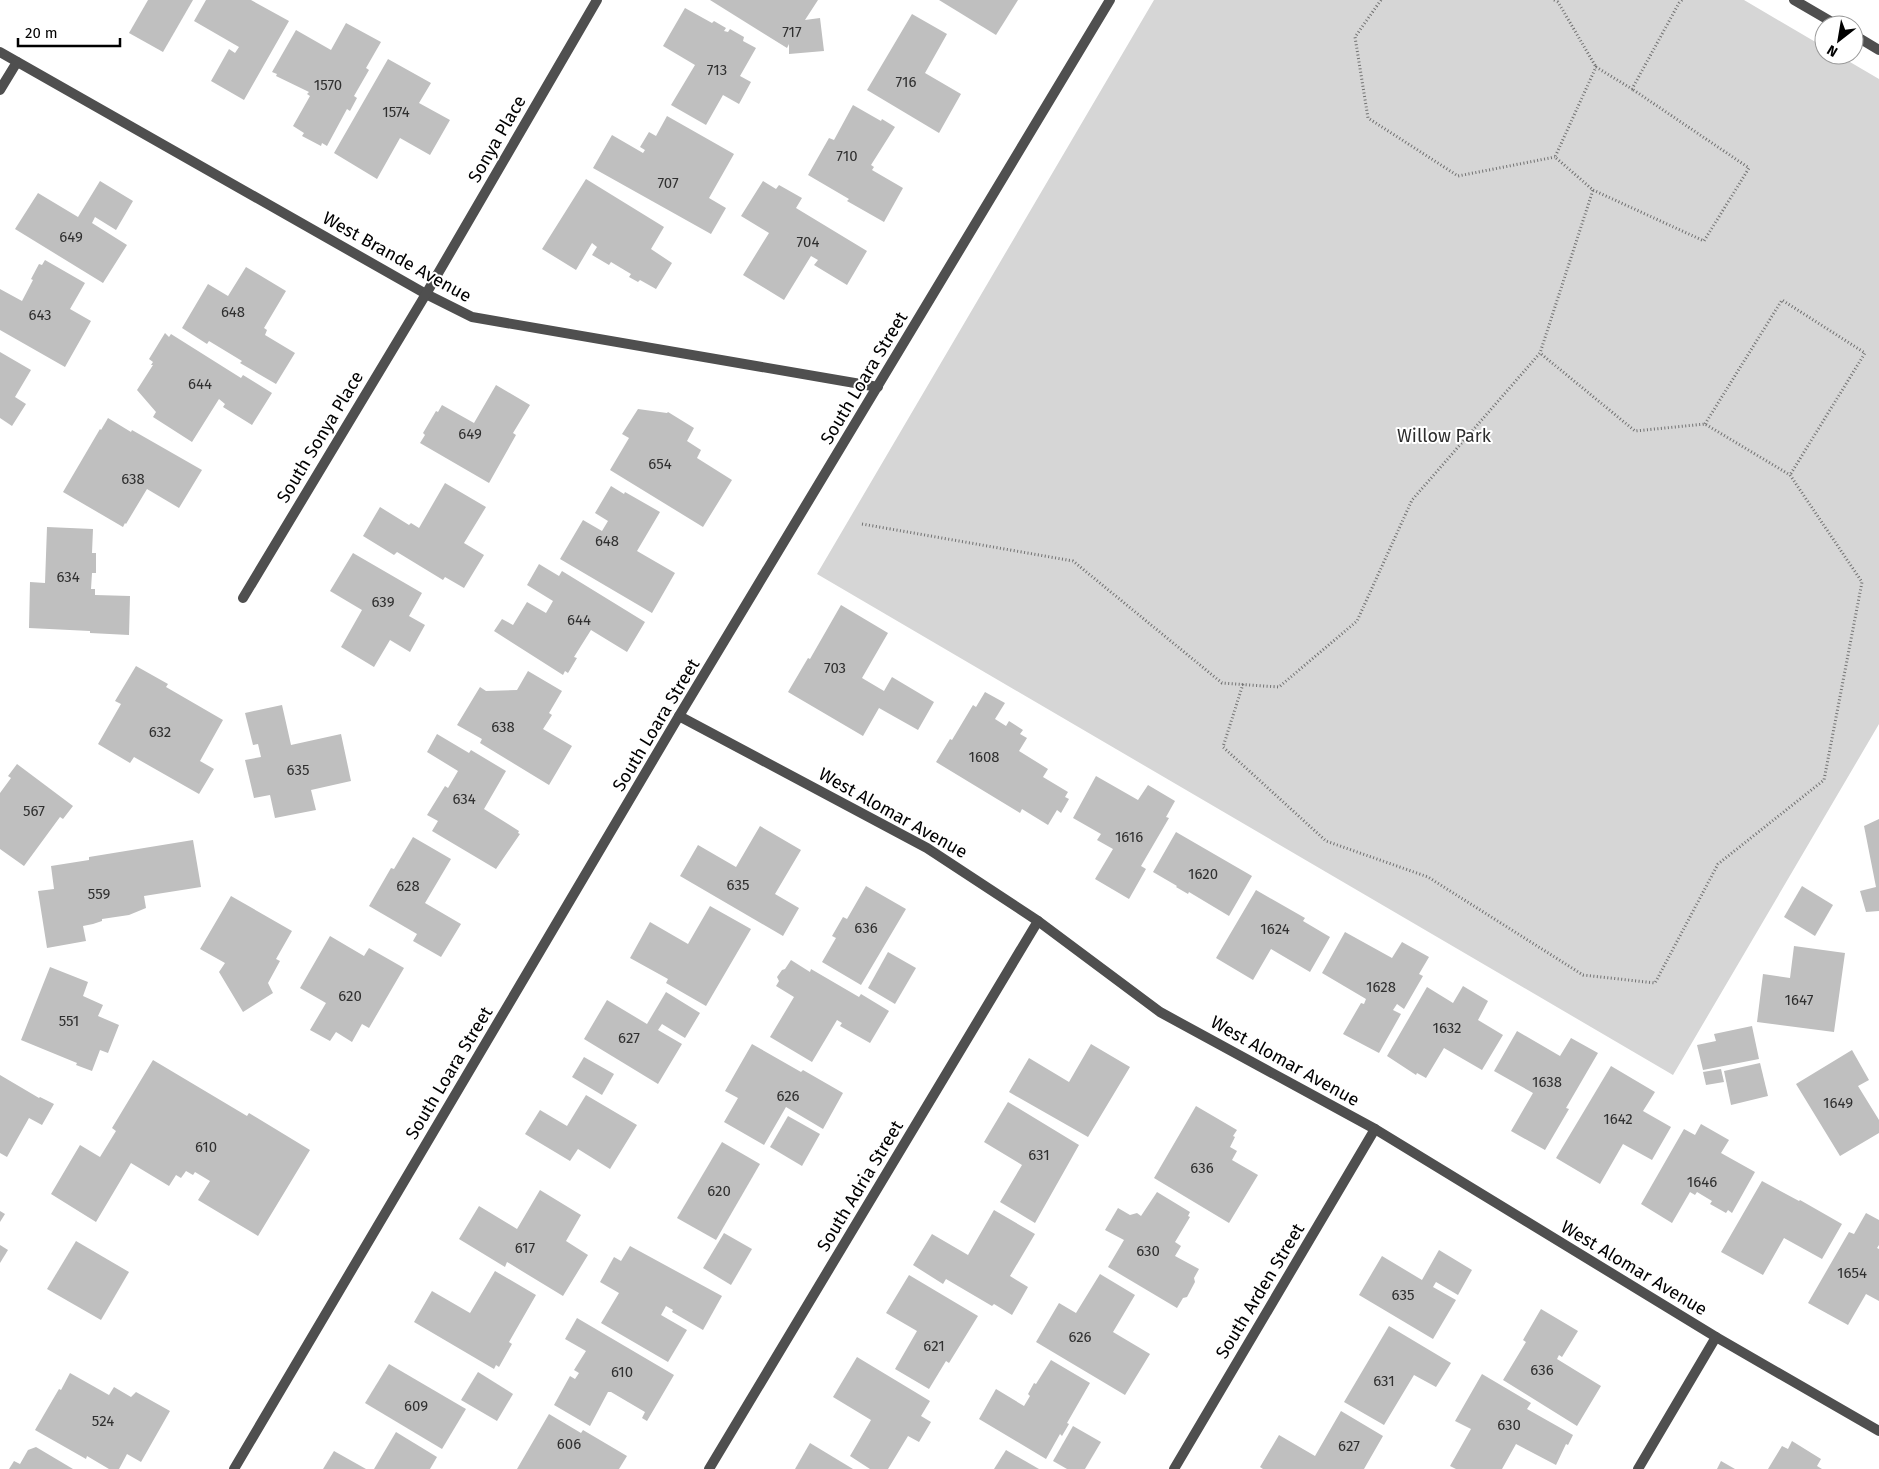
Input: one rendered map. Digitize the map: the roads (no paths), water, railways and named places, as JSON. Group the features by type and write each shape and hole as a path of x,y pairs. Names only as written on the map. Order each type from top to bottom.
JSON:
{"street":[{"name":"Sonya Place","path":"426,294 597,0"},
{"name":"South Loara Street","path":"234,1469 679,716 1110,0"},
{"path":"1794,0 1820,15"},
{"path":"1864,41 1879,50"},
{"name":"West Brande Avenue","path":"0,52 426,294 472,317 878,387"},
{"path":"0,90 17,62"},
{"name":"South Sonya Place","path":"243,598 426,294"},
{"name":"West Alomar Avenue","path":"679,716 927,848 1038,921 1160,1012 1374,1129 1716,1337 1879,1431"},
{"name":"South Adria Street","path":"709,1469 1038,921"},
{"name":"South Arden Street","path":"1174,1469 1374,1129"},
{"path":"1638,1469 1716,1337"}],"park label":[{"name":"Willow Park","path":"1444,436"}]}
